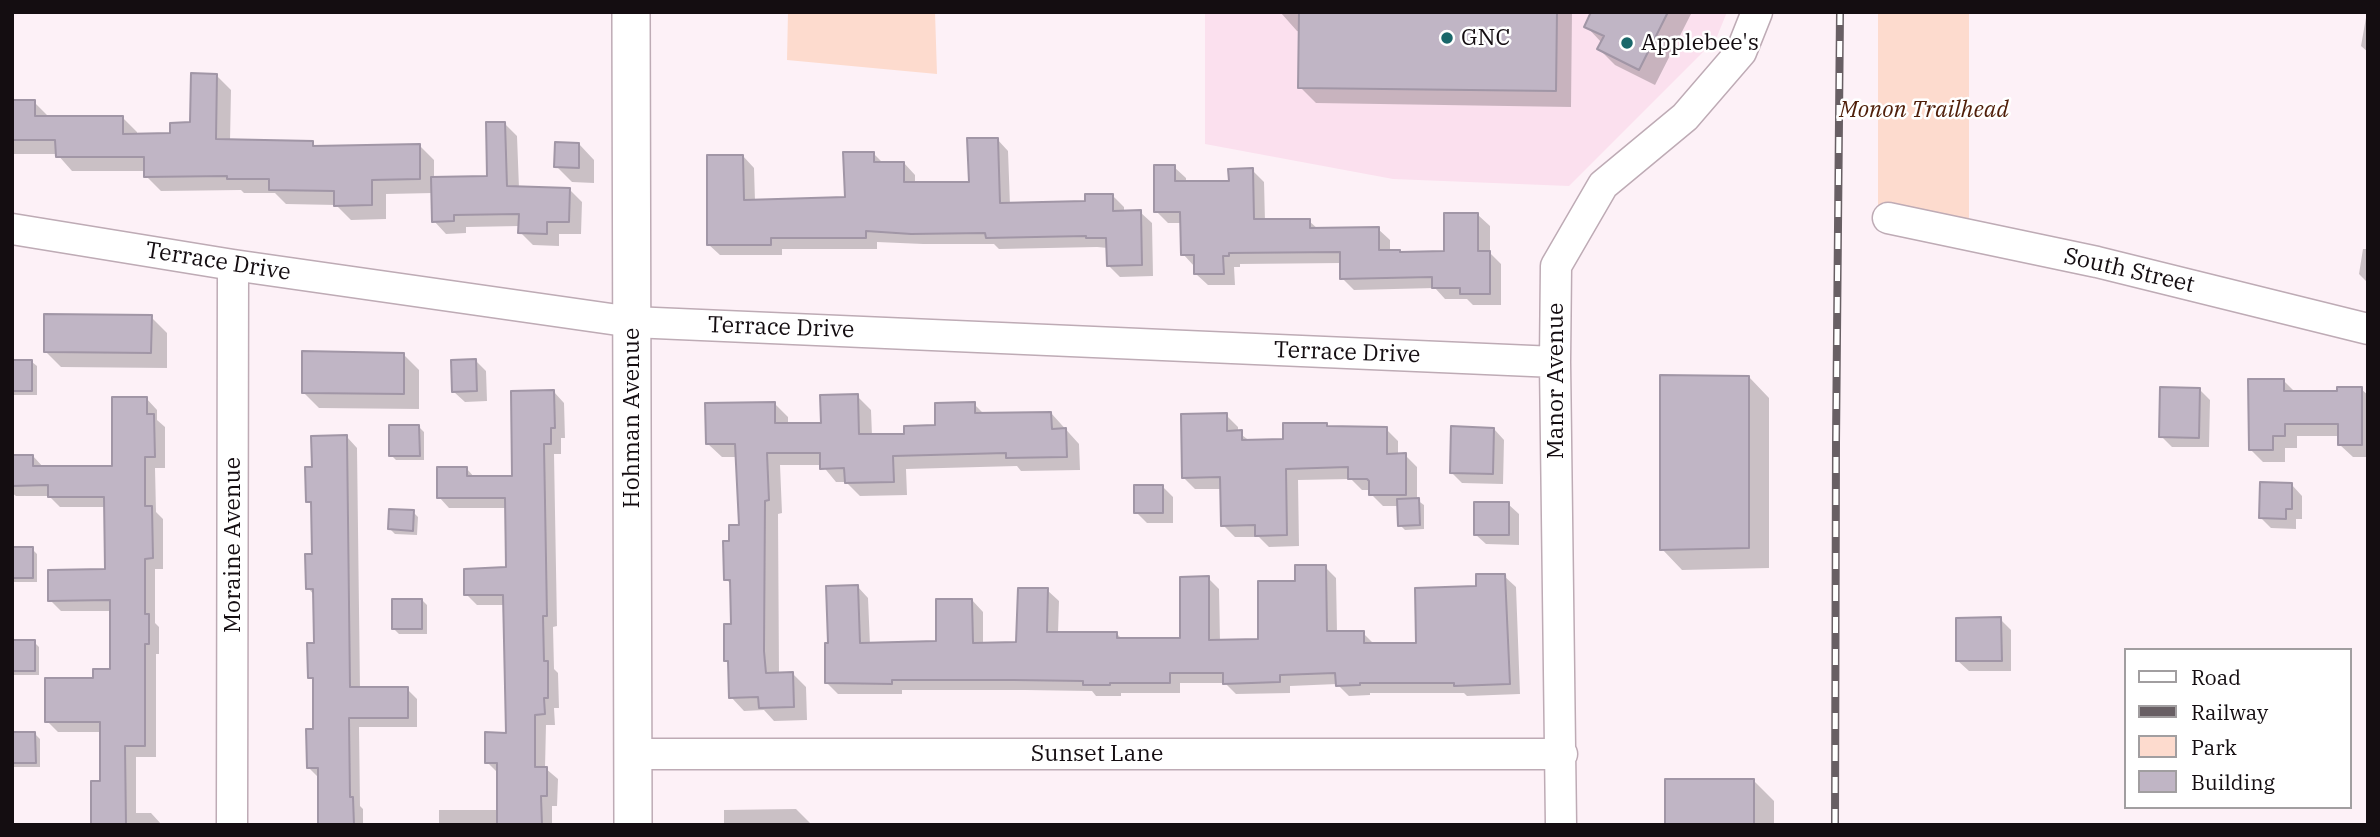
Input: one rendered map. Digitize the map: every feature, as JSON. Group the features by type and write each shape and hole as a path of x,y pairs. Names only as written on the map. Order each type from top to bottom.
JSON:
{"street":[{"name":"Hohman Avenue","path":"631,12 633,825"},
{"name":"Manor Avenue","path":"1561,825 1556,266 1603,185 1685,117 1741,52 1757,12"},
{"name":"South Street","path":"1888,218 2098,262 2368,329"},
{"name":"Terrace Drive","path":"12,229 233,265 632,322 1555,362"},
{"name":"Moraine Avenue","path":"233,265 233,825"},
{"name":"Sunset Lane","path":"633,754 1562,754"}],"shaded area":[{"path":"1205,12 1727,12 1716,39 1569,186 1393,179 1205,144"}],"green space":[{"path":"788,12 935,12 937,74 787,60"},
{"name":"Monon Trailhead","path":"1878,12 1969,12 1969,230 1878,208"}],"building":[{"path":"1299,12 1557,12 1556,91 1298,88"},
{"name":"Applebee's","path":"1591,12 1668,12 1639,70 1597,49 1604,36 1584,27"},
{"path":"191,73 217,74 216,139 313,141 313,146 420,144 420,179 372,180 372,205 334,206 334,191 269,190 269,179 227,179 227,176 144,177 144,157 56,157 55,140 12,140 12,100 35,100 35,116 123,116 123,134 170,133 170,123 190,122"},
{"path":"486,122 505,122 507,186 570,188 569,222 547,222 547,234 518,233 519,214 454,215 454,221 432,222 431,177 487,176"},
{"path":"967,138 998,138 1000,203 1085,201 1085,194 1113,194 1113,211 1141,210 1142,265 1107,266 1106,238 1086,236 986,238 985,233 911,234 866,231 866,238 771,238 771,245 707,245 707,155 743,155 744,200 845,197 843,152 874,152 874,162 904,162 904,182 969,182"},
{"path":"555,142 579,143 579,168 554,167"},
{"path":"1154,165 1175,165 1175,181 1229,181 1228,169 1253,168 1254,219 1310,219 1310,228 1379,227 1379,250 1444,251 1444,213 1478,213 1478,251 1490,251 1490,294 1460,294 1460,288 1432,288 1432,277 1340,279 1340,252 1229,253 1229,256 1223,256 1224,274 1194,274 1194,255 1181,255 1180,212 1154,212"},
{"path":"44,314 152,315 151,353 44,352"},
{"path":"302,351 404,353 404,394 302,393"},
{"path":"476,359 477,391 452,392 451,360"},
{"path":"12,360 32,360 32,391 12,391"},
{"path":"1660,375 1749,376 1749,548 1660,550"},
{"path":"2248,379 2284,379 2284,391 2337,391 2337,387 2362,387 2362,445 2338,445 2338,424 2285,424 2285,436 2273,436 2273,450 2249,450"},
{"path":"2160,387 2200,388 2199,438 2159,437"},
{"path":"554,390 555,428 551,428 551,444 544,444 547,616 543,616 544,661 548,661 548,698 544,698 545,714 535,715 535,767 547,767 547,796 541,796 542,825 497,825 497,763 485,763 485,732 506,733 503,595 464,595 464,569 506,567 505,498 437,498 437,467 467,467 467,476 512,476 511,391"},
{"path":"858,394 859,434 904,434 904,426 935,425 935,403 975,402 975,413 1051,412 1052,429 1066,428 1067,457 1006,458 1006,453 893,456 894,482 845,483 844,468 820,469 820,453 767,453 769,500 765,501 766,673 793,672 794,707 759,708 758,697 729,698 728,661 724,661 724,624 731,624 730,580 724,580 723,541 729,541 729,525 739,525 735,444 706,444 705,403 775,402 775,423 821,423 820,395"},
{"path":"112,397 147,397 147,414 154,414 155,457 145,457 145,506 152,506 153,558 145,559 145,614 149,614 149,644 145,644 145,746 125,746 126,825 91,825 91,781 100,781 100,722 45,722 45,678 93,678 93,669 110,669 110,600 48,601 48,570 105,569 104,497 48,497 48,485 12,486 12,455 33,455 33,466 112,466"},
{"path":"1227,413 1227,431 1242,430 1242,440 1283,439 1283,423 1387,427 1387,454 1406,453 1406,495 1369,495 1369,481 1348,479 1348,467 1286,469 1287,535 1255,536 1255,525 1221,526 1220,477 1182,478 1181,414"},
{"path":"389,425 419,425 420,456 389,456"},
{"path":"1451,426 1494,428 1493,474 1450,473"},
{"path":"347,435 350,687 408,687 408,718 349,718 350,797 353,797 354,825 318,825 318,768 307,768 306,729 313,729 313,678 308,678 307,643 314,643 313,589 306,589 305,554 312,554 311,502 306,502 305,467 312,467 311,436"},
{"path":"2260,482 2292,483 2292,509 2286,509 2286,519 2259,518"},
{"path":"1134,485 1163,485 1163,513 1134,513"},
{"path":"1419,498 1420,525 1398,526 1397,499"},
{"path":"1474,502 1509,502 1509,535 1474,535"},
{"path":"389,509 414,510 413,531 388,529"},
{"path":"12,547 33,547 33,578 12,578"},
{"path":"1295,565 1326,565 1327,631 1364,631 1364,643 1416,643 1415,588 1476,586 1476,574 1505,574 1510,684 1454,686 1454,683 1360,683 1336,686 1335,673 1280,675 1280,682 1223,684 1223,673 1170,673 1170,683 1110,685 1083,685 1083,681 1013,680 825,683 825,643 828,643 826,586 858,585 860,643 936,641 936,599 972,599 973,643 1016,642 1018,588 1048,588 1047,632 1117,632 1117,638 1180,638 1180,577 1209,576 1209,640 1258,639 1258,581 1295,581"},
{"path":"392,599 422,599 422,629 392,629"},
{"path":"2001,617 2002,661 1956,661 1956,618"},
{"path":"12,640 35,640 35,671 12,671"},
{"path":"12,732 35,732 36,763 12,763"},
{"path":"1665,779 1754,779 1754,825 1665,825"}],"railway":[{"path":"1835,825 1840,12"}],"place":[{"name":"GNC","path":"1447,38"},
{"name":"Applebee's","path":"1627,43"}]}
